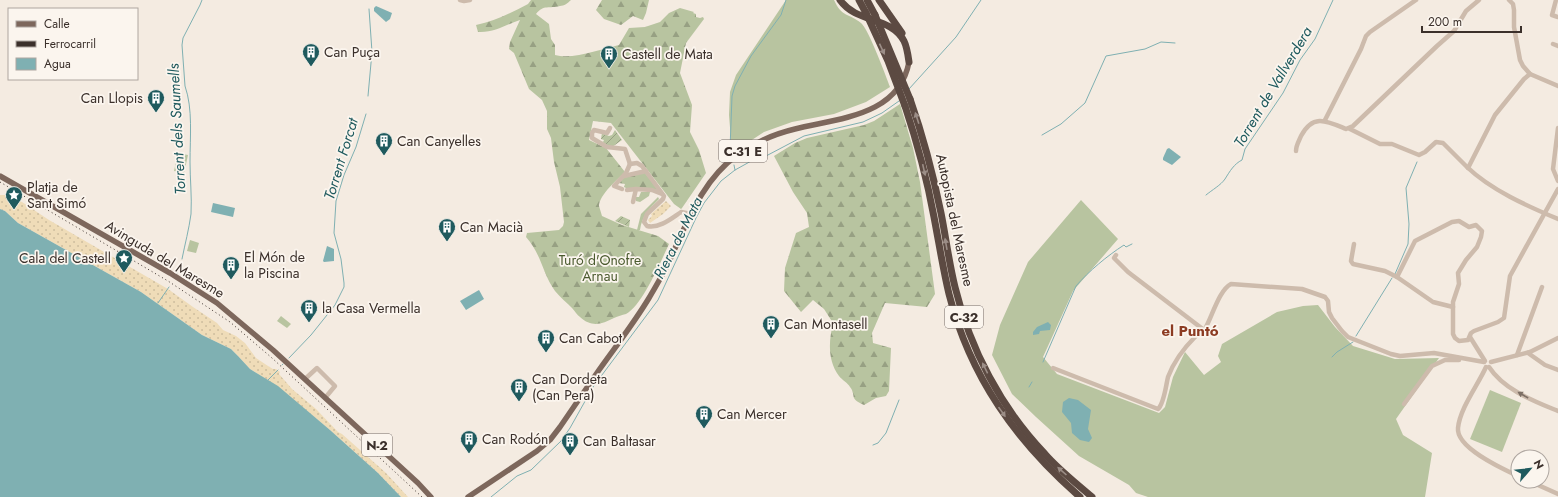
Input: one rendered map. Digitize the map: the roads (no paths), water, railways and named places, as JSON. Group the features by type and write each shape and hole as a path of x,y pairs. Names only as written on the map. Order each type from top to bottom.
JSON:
{"highway":[{"path":"840,0 852,12 887,25 895,30 904,40 909,62"},
{"name":"Autopista del Maresme","path":"859,0 888,61 905,106 923,165 949,293 959,326 972,359 996,403 1022,439 1044,464 1080,497"},
{"name":"Autopista del Maresme","path":"867,0 875,15 910,99 923,139 933,175 955,288 966,324 980,357 1004,402 1030,438 1058,467 1092,497"},
{"name":"C-31 E","path":"879,0 904,36 909,53 909,62"}],"main road":[{"name":"C-31 E","path":"468,497 497,477 524,462 550,440 636,319 671,257 691,214 707,186 722,169 751,146 778,134 842,119 878,105 891,96 901,85 909,62"},
{"name":"Avinguda del Maresme","path":"0,176 164,270 204,295 240,322 305,379 418,483 436,497"},
{"name":"Avinguda del Maresme","path":"418,483 431,497"},
{"name":"C-31 E","path":"473,497 478,491"}],"street":[{"path":"460,0 470,0"},
{"path":"1325,120 1361,49 1366,36 1416,0"},
{"path":"1350,128 1437,46 1454,32 1466,11 1479,0"},
{"path":"1509,0 1514,10 1514,27 1520,60 1523,66 1530,74 1558,86"},
{"path":"1556,0 1552,15 1558,17"},
{"path":"1468,168 1495,115 1524,79 1530,74"},
{"path":"1296,151 1296,146 1308,126 1315,121 1325,120 1346,129 1350,128 1380,144 1392,144 1418,155 1425,152 1436,142 1444,142 1468,168 1483,180 1520,202 1558,219"},
{"path":"610,128 608,133 594,130 592,137 594,140 607,147 620,148 627,152 630,164 628,170 614,186 624,190 652,190 662,194"},
{"path":"1558,128 1553,169 1558,181"},
{"path":"630,164 639,164 646,171 662,194 663,199 648,214 644,222 646,226 658,226 682,212 691,214"},
{"path":"624,176 646,171"},
{"path":"633,202 636,189"},
{"path":"1397,277 1415,241 1452,222 1459,221 1469,227 1476,226 1482,231 1477,247 1460,268 1458,278 1459,284 1453,307 1452,329 1455,338 1459,341 1465,341 1474,331 1498,322 1504,318 1510,276 1558,189"},
{"path":"1354,244 1351,261 1352,264 1382,270 1397,277 1436,304 1453,307"},
{"path":"1116,255 1114,258 1128,272 1204,330"},
{"path":"1053,368 1158,409 1161,406 1174,361 1196,336 1204,330 1220,296 1229,285 1302,289 1316,293 1327,299 1329,312 1332,318 1342,331 1353,340 1396,355 1434,353 1486,364 1528,352 1558,338"},
{"path":"1517,355 1542,287"},
{"path":"1470,337 1486,364 1494,374 1508,386 1523,396 1558,411"},
{"path":"1528,352 1544,365 1558,370"},
{"path":"1404,404 1432,366 1445,360 1465,360"},
{"path":"1486,364 1464,409 1459,423 1458,433 1462,441 1468,447 1494,465 1510,472"},
{"path":"305,379 317,368 321,371 335,386 325,398"},
{"path":"1547,489 1558,494"}],"water":[{"path":"376,6 392,13 390,19 386,22 374,11"},
{"path":"1169,148 1181,157 1172,165 1163,160 1167,149"},
{"path":"213,203 235,208 233,217 211,212"},
{"path":"0,209 5,211 18,223 141,292 202,335 231,349 250,369 278,386 330,430 378,473 401,497 0,497"},
{"path":"327,246 334,249 334,261 323,261"},
{"path":"479,290 484,299 466,310 460,301"},
{"path":"1048,322 1051,325 1050,330 1040,331 1039,334 1033,335 1033,332 1037,327"},
{"path":"1069,398 1078,400 1091,410 1088,429 1092,438 1089,442 1080,440 1072,433 1071,423 1062,412 1063,402"}],"waterway":[{"name":"Torrent dels Saumells","path":"182,259 191,214 190,114 188,95 185,86 182,45 183,38 202,0"},
{"path":"731,153 732,96 735,86 751,56 781,15 786,0"},
{"name":"Riera de Mata","path":"909,89 956,37 981,0"},
{"name":"Torrent de Vallverdera","path":"1206,195 1221,183 1234,166 1242,160 1245,149 1283,93 1300,60 1315,39 1333,0"},
{"name":"Torrent Forcat","path":"368,96 372,52 369,9"},
{"path":"1042,135 1061,124 1085,103 1106,56 1145,49 1161,42 1175,43"},
{"name":"Riera de Mata","path":"491,497 517,476 531,470 561,441 593,387 658,300 696,218 704,203 721,181 735,170 753,160 766,156 804,136 863,122 882,113 899,101"},
{"name":"Torrent Forcat","path":"289,358 311,335 335,305 344,287 341,259 334,233 336,201 344,175 356,147 366,114"},
{"path":"1395,274 1408,244 1409,224 1406,188 1417,162"},
{"name":"Riera de Mata","path":"734,165 735,170"},
{"name":"Torrent de Vallverdera","path":"1043,362 1076,286 1092,269 1111,254 1124,245 1126,247 1132,244"},
{"name":"Torrent dels Saumells","path":"177,273 181,263"},
{"path":"1356,336 1392,278"},
{"path":"158,303 169,287"},
{"path":"1332,357 1353,342"},
{"name":"Torrent Forcat","path":"268,380 278,370"},
{"name":"Torrent de Vallverdera","path":"1029,387 1032,382"},
{"path":"873,445 878,443 886,433 899,400"}],"railway":[{"path":"0,182 168,281 230,322 272,358 422,497"}],"place":[{"name":"Can Puça","path":"311,67"},
{"name":"Castell de Mata","path":"609,69"},
{"name":"Can Llopis","path":"156,113"},
{"name":"Can Canyelles","path":"384,156"},
{"name":"Platja de Sant Simó","path":"14,210"},
{"name":"Can Macià","path":"447,242"},
{"name":"Cala del Castell","path":"124,273"},
{"name":"El Món de la Piscina","path":"231,280"},
{"name":"la Casa Vermella","path":"309,323"},
{"name":"Can Montasell","path":"771,339"},
{"name":"Can Cabot","path":"546,353"},
{"name":"Can Dordeta (Can Pera)","path":"519,402"},
{"name":"Can Mercer","path":"704,429"},
{"name":"Can Rodón","path":"469,454"},
{"name":"Can Baltasar","path":"570,456"}],"district":[{"name":"el Puntó","path":"1190,331"}],"park label":[{"name":"Turó d'Onofre Arnau","path":"600,268"}]}
